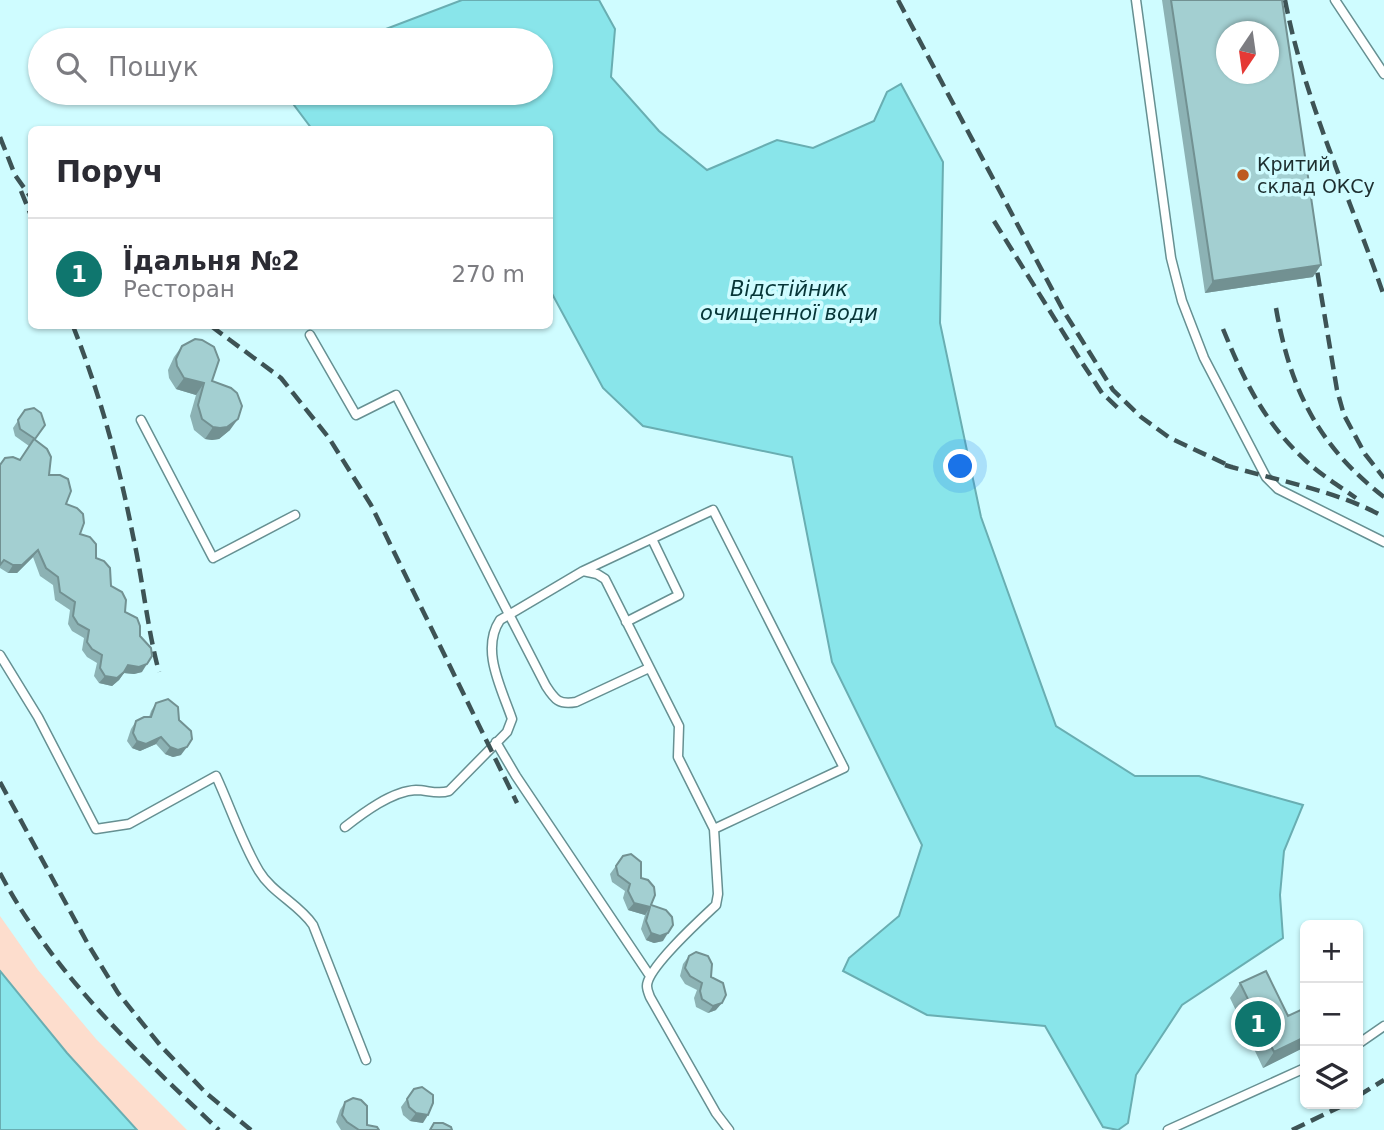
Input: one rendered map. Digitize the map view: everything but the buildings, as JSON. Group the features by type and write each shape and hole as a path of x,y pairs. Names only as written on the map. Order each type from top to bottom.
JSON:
{"lane":[{"path":"1136,0 1171,258 1182,301 1204,358 1266,477 1278,489 1384,542"},
{"path":"1335,0 1384,74"},
{"path":"310,335 356,415 396,395 545,686 556,701 564,704 576,702 649,668"},
{"path":"141,420 213,558 295,515"},
{"path":"345,827 365,811 390,798 415,790 439,794 450,791 507,732 512,719 494,665 491,640 494,628 500,620 583,571 713,510 844,768 714,829"},
{"path":"626,622 679,595 652,539"},
{"path":"583,571 605,579 679,726 678,757 714,829 718,894 716,905 666,955 650,976 647,986 650,997 716,1113 729,1130"},
{"path":"0,655 38,717 96,829 129,824 216,776 259,872 305,913 313,925 366,1060"},
{"path":"496,742 650,976"},
{"path":"1363,1041 1384,1026"},
{"path":"1168,1130 1300,1070"}],"shaded area":[{"path":"0,916 38,970 96,1039 187,1130 137,1130 67,1053 0,971"}],"water":[{"name":"Відстійник очищенної води","path":"462,0 599,0 615,29 611,77 659,131 707,170 777,140 813,148 874,121 887,92 901,84 943,162 940,323 981,517 1056,726 1135,776 1199,776 1303,805 1284,851 1280,895 1283,938 1182,1005 1136,1075 1128,1123 1118,1130 1103,1127 1045,1026 927,1015 843,971 849,958 899,916 922,845 832,662 792,457 643,426 603,388 553,296 553,126 310,126 294,105 553,105 553,28 388,28"},
{"path":"0,971 67,1053 137,1130 0,1130"}],"railway":[{"path":"898,0 1063,310 1113,390 1141,417 1170,438 1232,467"},
{"path":"1285,0 1316,113 1384,296"},
{"path":"0,137 15,175 28,193"},
{"path":"21,191 28,208"},
{"path":"994,221 1102,393 1118,408"},
{"path":"1314,252 1337,390 1344,415 1365,454 1384,478"},
{"path":"1276,308 1290,365 1310,414 1341,457 1384,497"},
{"path":"74,329 92,377 115,456 128,509 159,672"},
{"path":"215,329 281,378 329,438 371,505 517,803"},
{"path":"1223,329 1247,383 1277,430 1311,465 1356,498"},
{"path":"1225,465 1326,493 1384,517"},
{"path":"0,782 89,946 118,993 160,1045 206,1093 251,1130"},
{"path":"0,873 45,944 98,1010 219,1130"},
{"path":"1363,1093 1384,1080"},
{"path":"1292,1130 1336,1109"}],"place":[{"name":"Критий склад ОКСу","path":"1243,175"},
{"name":"Їдальня №2","path":"1258,1024"}]}
